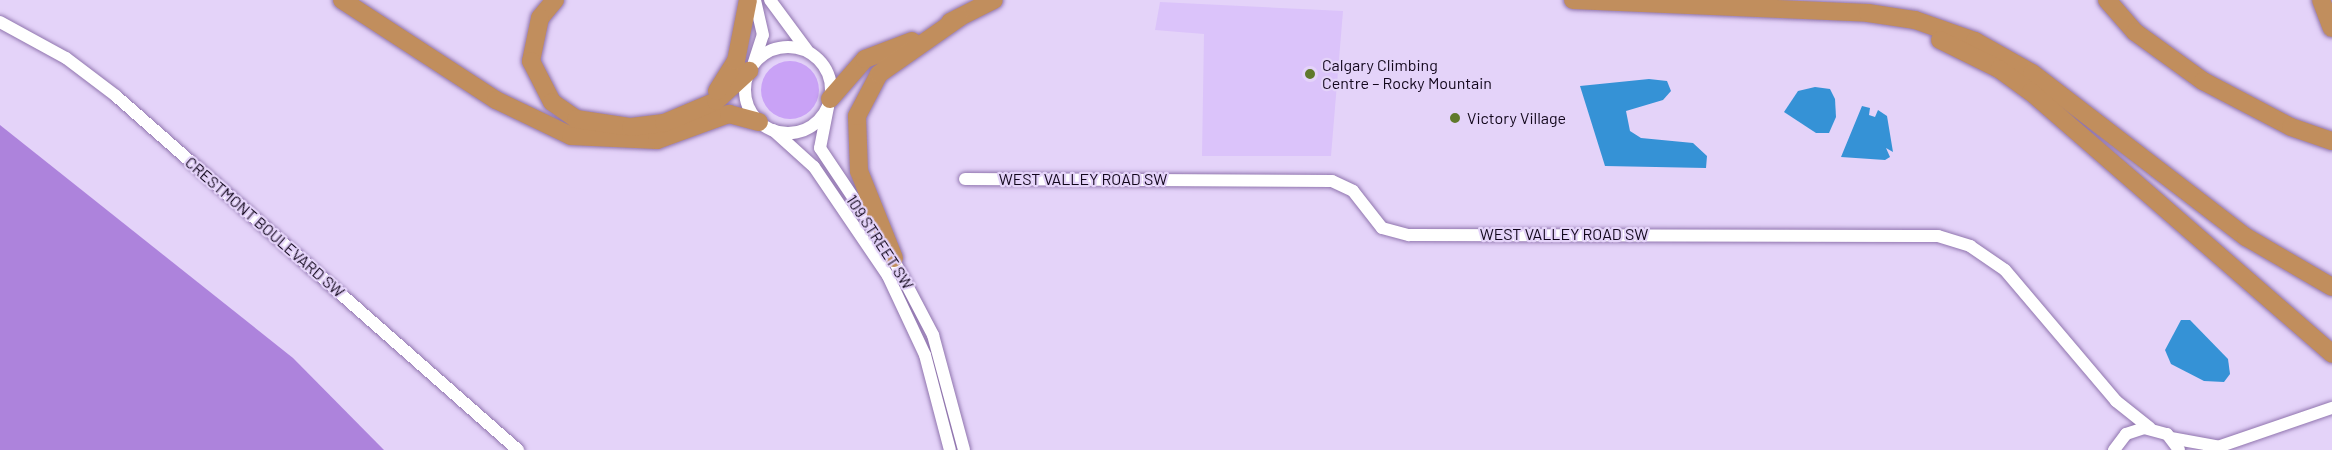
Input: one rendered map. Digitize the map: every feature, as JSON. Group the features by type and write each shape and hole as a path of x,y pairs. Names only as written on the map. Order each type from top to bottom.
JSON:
{"highway":[{"path":"342,0 496,100 571,136 657,140 729,114 766,126"},
{"path":"555,0 540,18 531,61 552,102 576,119 607,125 664,123 716,101 751,68"},
{"path":"691,113 729,77 742,40 748,0"},
{"path":"829,103 865,58 959,18 994,0"},
{"path":"1573,0 1868,13 1915,20 1975,41 2032,73 2246,237 2332,287"},
{"path":"2107,0 2135,32 2203,81 2291,128 2332,141"},
{"path":"2321,0 2332,28"},
{"path":"1868,13 1999,69 2332,354"},
{"path":"894,258 859,171 857,116 879,74 959,18"}],"street":[{"path":"755,0 763,35 751,68 747,102 766,126 805,130 829,103 829,76 770,0"},
{"name":"CRESTMONT BOULEVARD SW","path":"0,22 66,58 116,96 518,450"},
{"path":"751,68 779,48 810,53"},
{"name":"109 STREET SW","path":"829,103 820,148 894,258 939,351 964,450"},
{"name":"109 STREET SW","path":"766,126 814,167 888,276 926,355 950,450"},
{"name":"WEST VALLEY ROAD SW","path":"965,179 1332,181 1353,191 1382,228 1409,235 1938,236 1970,246 2006,270 2116,401 2150,428 2171,438 2213,448"},
{"name":"WEST VALLEY ROAD SW","path":"2115,448 2123,431 2116,401"},
{"path":"2213,448 2332,408"},
{"path":"2115,448 2132,431 2150,428"},
{"path":"2171,438 2179,450"}],"shaded area":[{"path":"1160,2 1343,11 1331,156 1202,156 1204,34 1155,30"},
{"path":"784,61 796,61 811,69 819,84 819,96 811,111 796,119 784,119 769,111 761,96 761,84 769,69"},
{"path":"0,125 293,358 384,450 0,450"}],"water":[{"path":"1649,79 1667,81 1671,91 1663,100 1626,111 1630,131 1641,138 1693,143 1707,156 1706,168 1605,166 1580,86"},
{"path":"1815,87 1830,89 1835,99 1836,117 1829,133 1816,133 1784,112 1798,91"},
{"path":"1862,106 1870,108 1869,115 1875,117 1878,110 1887,116 1893,152 1886,148 1890,157 1885,160 1841,157"},
{"path":"2181,320 2190,320 2228,359 2230,374 2224,382 2204,381 2171,364 2165,350"}],"place":[{"name":"Calgary Climbing Centre – Rocky Mountain","path":"1310,74"},
{"name":"Victory Village","path":"1455,118"}]}
